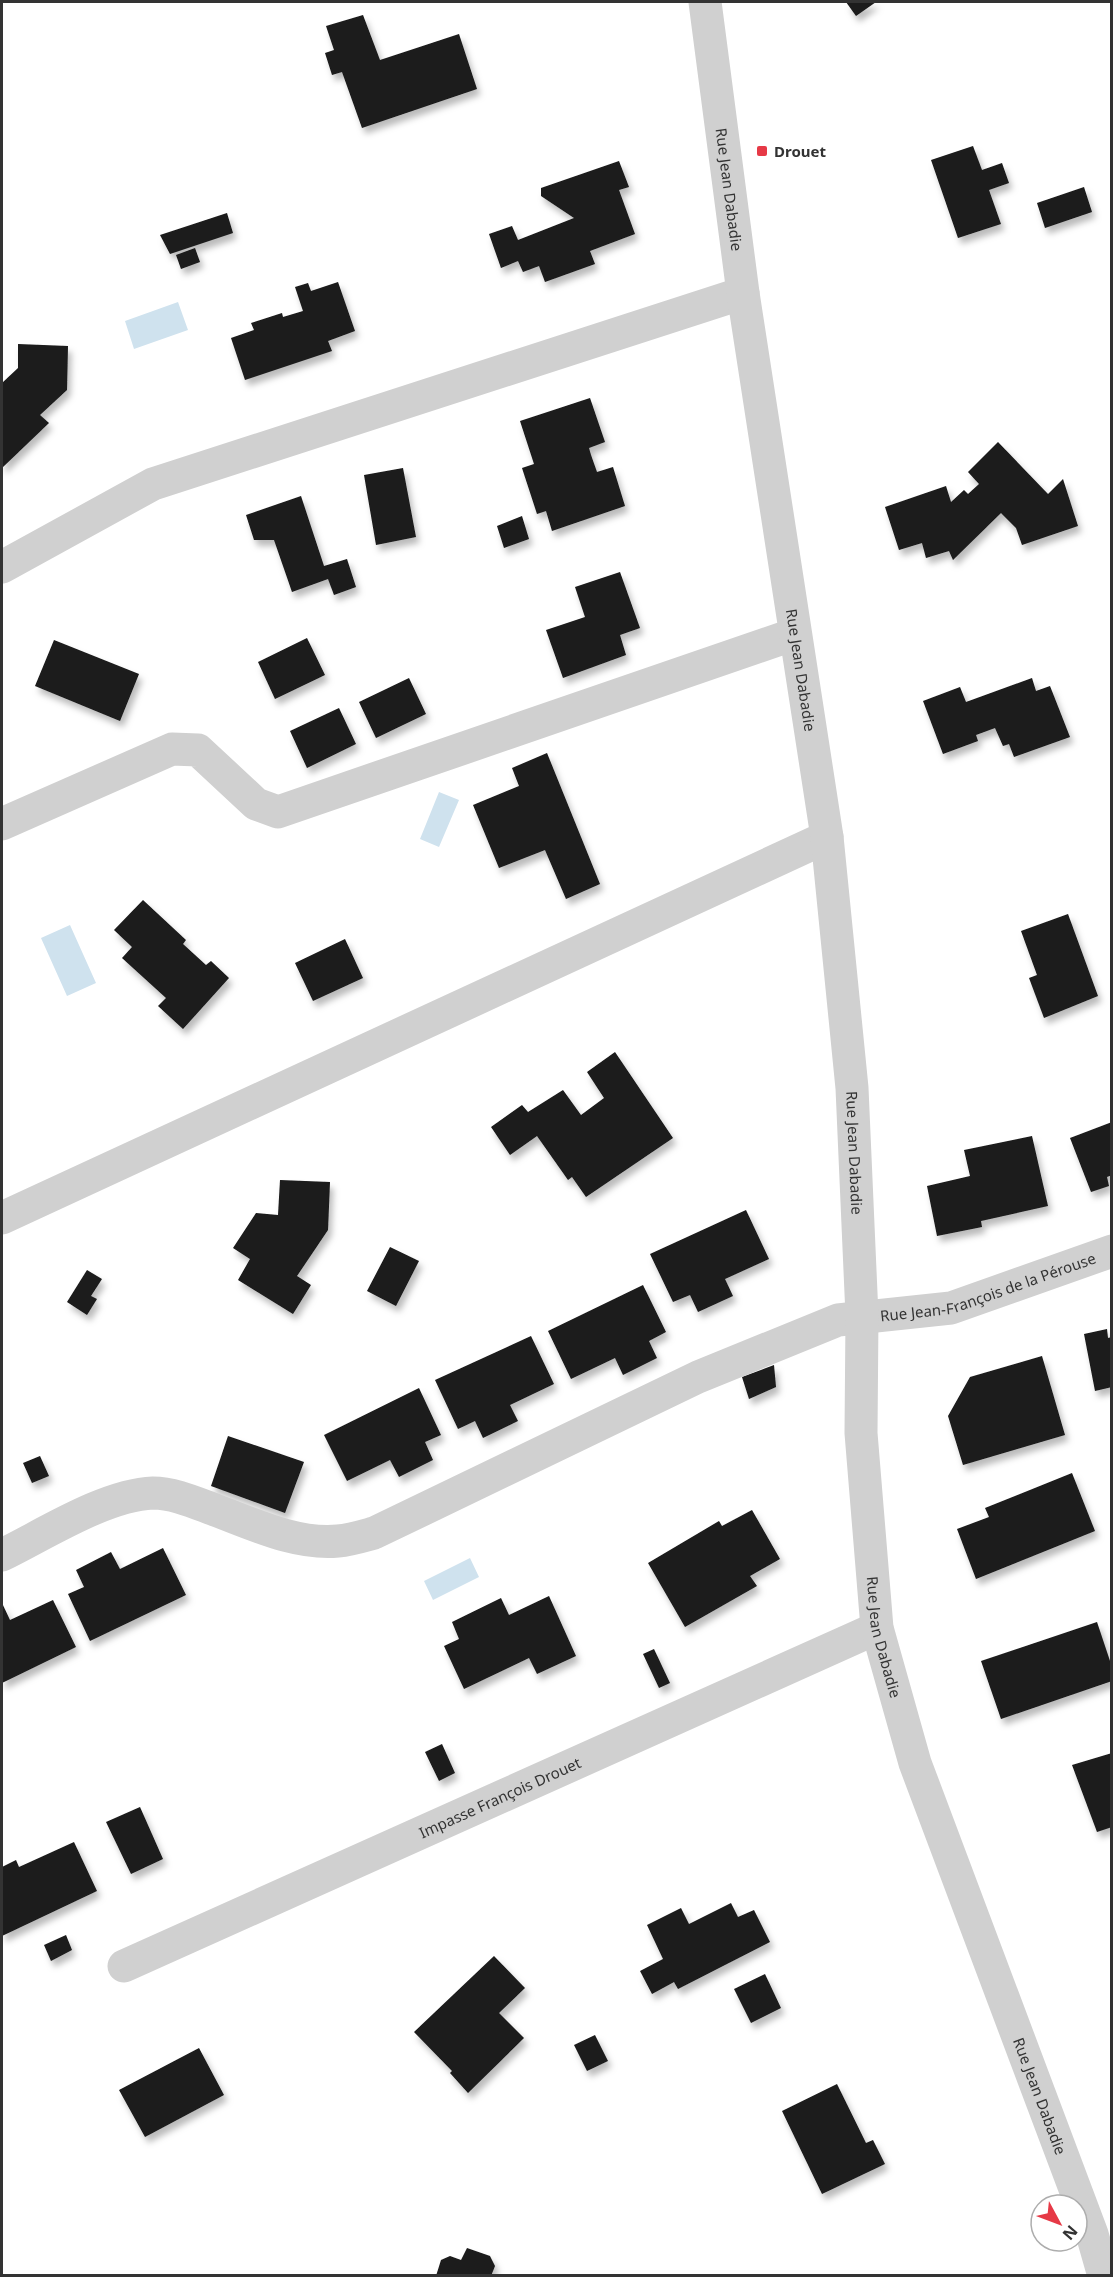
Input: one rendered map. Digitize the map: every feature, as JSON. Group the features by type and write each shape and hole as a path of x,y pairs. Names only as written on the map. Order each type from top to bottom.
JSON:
{"street":[{"name":"Rue Jean Dabadie","path":"705,2 743,293 827,837 852,1088 862,1316 861,1433 877,1628 915,1763 1092,2234 1104,2276"},
{"path":"2,567 153,484 743,293"},
{"path":"2,824 172,749 198,750 256,804 278,812 795,634"},
{"path":"2,1218 827,837"},
{"name":"Rue Jean-François de la Pérouse","path":"2,1556 92,1510 126,1496 155,1493 184,1498 268,1529 309,1541 339,1541 374,1533 698,1377 838,1320 951,1308 1112,1251"},
{"name":"Impasse François Drouet","path":"124,1966 877,1628"}],"water":[{"path":"178,302 188,330 134,349 125,321"},
{"path":"439,792 459,800 439,847 420,839"},
{"path":"70,925 96,983 67,996 41,938"},
{"path":"470,1558 479,1577 433,1600 424,1581"}],"building":[{"path":"846,2 876,2 856,16"},
{"path":"363,15 380,60 459,34 477,89 362,128 342,72 332,75 325,53 334,50 326,26"},
{"path":"973,146 982,170 1002,163 1009,183 989,190 1001,224 958,238 931,160"},
{"path":"619,161 629,187 619,190 635,234 590,251 595,264 545,282 539,266 523,272 518,261 501,268 489,234 512,226 518,240 574,218 541,196 541,188"},
{"path":"1084,187 1092,212 1045,228 1037,203"},
{"path":"227,213 233,233 170,254 160,235"},
{"path":"195,248 200,262 181,269 176,255"},
{"path":"338,282 355,331 328,341 332,351 245,380 231,338 254,330 251,323 282,313 283,317 303,311 295,287 308,283 311,291"},
{"path":"18,344 68,346 67,390 40,415 49,423 2,468 2,383 18,368"},
{"path":"590,398 605,442 589,448 591,455 597,472 613,467 625,506 552,531 546,511 537,514 522,468 534,464 520,421"},
{"path":"998,442 1048,494 1063,479 1078,526 1022,545 1016,528 1001,513 953,560 949,551 926,558 922,543 899,550 885,507 946,486 951,502 964,490 968,494 979,484 968,472"},
{"path":"403,468 416,537 376,545 364,475"},
{"path":"301,496 324,566 347,559 356,587 334,595 328,579 292,592 274,540 254,540 246,515"},
{"path":"522,516 529,539 504,548 497,526"},
{"path":"620,572 640,628 620,635 626,655 563,678 546,630 585,617 575,587"},
{"path":"307,638 325,675 275,699 258,662"},
{"path":"54,640 139,674 120,721 35,686"},
{"path":"409,678 426,714 376,738 359,702"},
{"path":"1032,678 1036,691 1050,686 1070,737 1014,757 1009,744 1003,746 995,728 976,735 978,741 943,754 923,701 960,687 966,702"},
{"path":"339,708 356,744 307,768 290,731"},
{"path":"547,753 600,884 566,899 545,850 499,868 473,805 519,786 512,768"},
{"path":"143,900 186,940 183,944 206,965 211,961 229,978 183,1029 158,1006 166,998 122,958 132,947 114,930"},
{"path":"1068,914 1098,996 1044,1018 1029,978 1037,975 1021,931"},
{"path":"345,939 363,978 313,1001 295,963"},
{"path":"615,1052 673,1138 586,1197 572,1177 568,1180 537,1136 510,1155 491,1127 522,1105 528,1112 563,1090 581,1115 604,1098 587,1072"},
{"path":"1112,1122 1112,1175 1107,1177 1109,1186 1091,1192 1070,1138"},
{"path":"1032,1136 1048,1206 981,1221 982,1227 937,1236 927,1186 970,1176 964,1150"},
{"path":"280,1180 330,1182 328,1230 297,1276 311,1285 293,1314 238,1280 250,1259 233,1248 256,1213 278,1215"},
{"path":"746,1210 769,1259 725,1279 733,1296 698,1312 690,1295 673,1302 650,1254"},
{"path":"390,1247 419,1261 396,1306 367,1291"},
{"path":"87,1270 102,1279 91,1296 97,1299 87,1315 67,1302"},
{"path":"643,1285 666,1332 649,1341 657,1358 623,1375 615,1358 571,1379 548,1331"},
{"path":"1107,1329 1108,1338 1112,1337 1112,1387 1095,1391 1084,1334"},
{"path":"531,1336 554,1384 510,1405 518,1421 483,1438 475,1421 458,1429 435,1380"},
{"path":"1042,1356 1065,1435 963,1465 948,1416 970,1377"},
{"path":"774,1365 776,1387 749,1399 742,1377"},
{"path":"419,1388 441,1435 425,1442 433,1460 399,1477 390,1460 347,1481 324,1435"},
{"path":"228,1436 304,1462 285,1513 211,1486"},
{"path":"40,1456 49,1476 32,1483 23,1463"},
{"path":"1072,1473 1095,1531 976,1579 957,1529 989,1517 985,1508"},
{"path":"752,1510 780,1559 750,1576 757,1586 685,1627 648,1563 719,1521 722,1526"},
{"path":"163,1548 186,1595 90,1641 68,1594 84,1587 76,1570 111,1552 120,1569"},
{"path":"549,1596 576,1656 537,1674 529,1658 464,1689 444,1646 459,1639 452,1622 501,1598 509,1615"},
{"path":"53,1600 76,1647 2,1683 2,1603 10,1620"},
{"path":"1097,1622 1112,1667 1112,1681 1001,1719 981,1661"},
{"path":"654,1649 670,1683 659,1688 643,1654"},
{"path":"442,1744 455,1773 439,1781 425,1752"},
{"path":"1112,1753 1112,1827 1097,1832 1072,1765"},
{"path":"140,1807 163,1859 131,1874 106,1822"},
{"path":"74,1842 97,1891 2,1936 2,1867 16,1860 19,1867"},
{"path":"731,1903 738,1917 754,1910 770,1942 678,1989 674,1982 652,1994 640,1971 663,1959 647,1925 681,1908 689,1924"},
{"path":"66,1935 72,1950 51,1961 44,1945"},
{"path":"494,1956 525,1988 499,2013 524,2038 468,2093 450,2073 452,2071 414,2032"},
{"path":"765,1974 781,2008 751,2023 734,1989"},
{"path":"595,2035 608,2061 587,2071 574,2045"},
{"path":"199,2048 224,2095 145,2137 119,2090"},
{"path":"837,2084 866,2143 873,2140 885,2164 822,2194 782,2111"},
{"path":"467,2248 490,2256 495,2266 491,2276 436,2276 441,2260 450,2256 461,2260"}],"place":[{"name":"Drouet","path":"762,151"}]}
